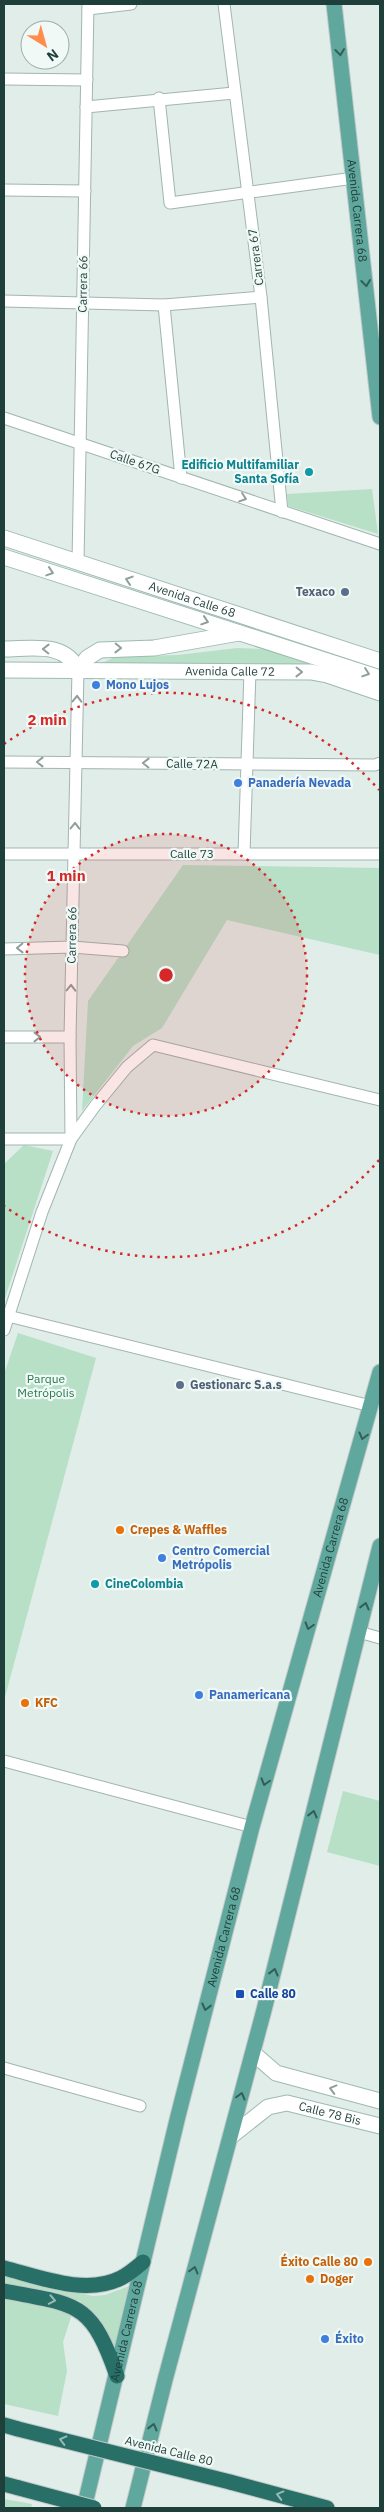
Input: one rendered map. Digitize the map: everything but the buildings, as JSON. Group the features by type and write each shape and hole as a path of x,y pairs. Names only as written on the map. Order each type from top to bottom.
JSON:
{"highway":[{"path":"4,2268 88,2285 102,2284 122,2278 143,2262"},
{"path":"4,2291 67,2303 81,2311 100,2334 117,2376"},
{"name":"Avenida Calle 80","path":"11,2427 326,2508"},
{"path":"4,2484 94,2508"}],"main road":[{"name":"Avenida Carrera 68","path":"334,4 380,417"},
{"name":"Avenida Calle 68","path":"4,538 78,564 380,661"},
{"name":"Avenida Calle 68","path":"4,557 287,646 380,678"},
{"path":"4,649 56,649 69,656 78,670 87,658 100,650 154,648 241,632"},
{"name":"Avenida Calle 72","path":"4,670 319,673 380,693"},
{"name":"Avenida Carrera 68","path":"84,2508 143,2262 252,1827 380,1372"},
{"path":"133,2508 164,2380 253,2053 380,1546"},
{"name":"Calle 78 Bis","path":"253,2053 276,2073 380,2101"},
{"name":"Calle 78 Bis","path":"230,2137 268,2108 287,2103 380,2126"}],"street":[{"path":"88,6 130,4"},
{"name":"Carrera 67","path":"224,4 261,296 282,512"},
{"name":"Carrera 66","path":"78,564 88,6"},
{"path":"4,79 87,80"},
{"path":"86,107 159,98 234,93"},
{"path":"159,98 170,203 354,178"},
{"path":"4,190 85,191"},
{"path":"4,301 164,305 261,296"},
{"path":"164,305 181,478"},
{"name":"Calle 67G","path":"4,418 380,544"},
{"name":"Carrera 66","path":"71,1139 70,1037 78,670"},
{"path":"244,854 250,671"},
{"name":"Calle 72A","path":"4,762 379,765"},
{"name":"Calle 73","path":"4,854 380,854"},
{"path":"4,949 72,947 123,950"},
{"path":"4,1037 70,1037"},
{"name":"Carrera 66","path":"4,1330 42,1212 71,1139 127,1067 153,1045 380,1100"},
{"path":"4,1140 71,1139"},
{"path":"8,1316 371,1406"},
{"path":"359,1632 380,1638"},
{"path":"4,1761 252,1827"},
{"path":"4,2068 140,2106"}],"green space":[{"path":"372,489 378,534 288,506 287,494"},
{"path":"237,648 264,649 319,666 241,663 102,663 115,657 178,655"},
{"path":"183,865 380,868 380,955 227,920 162,1028 133,1046 82,1111 88,1001"},
{"path":"24,1145 53,1151 4,1301 4,1164"},
{"name":"Parque Metrópolis","path":"18,1333 96,1358 4,1701 4,1374"},
{"path":"343,1791 380,1801 380,1866 327,1852"},
{"path":"4,2276 93,2296 105,2295 132,2285 114,2355 90,2310 80,2301 4,2285"},
{"path":"4,2297 72,2314 63,2342 67,2371 58,2416 4,2404"},
{"path":"4,2499 32,2504 31,2508 4,2508"}],"place":[{"name":"Edificio Multifamiliar Santa Sofía","path":"309,472"},
{"name":"Texaco","path":"345,592"},
{"name":"Mono Lujos","path":"96,685"},
{"name":"Panadería Nevada","path":"238,783"},
{"name":"Gestionarc S.a.s","path":"180,1385"},
{"name":"Crepes & Waffles","path":"120,1530"},
{"name":"Centro Comercial Metrópolis","path":"162,1558"},
{"name":"CineColombia","path":"95,1584"},
{"name":"Panamericana","path":"199,1695"},
{"name":"KFC","path":"25,1703"},
{"name":"Calle 80","path":"240,1994"},
{"name":"Éxito Calle 80","path":"368,2262"},
{"name":"Doger","path":"310,2279"},
{"name":"Éxito","path":"325,2339"}]}
